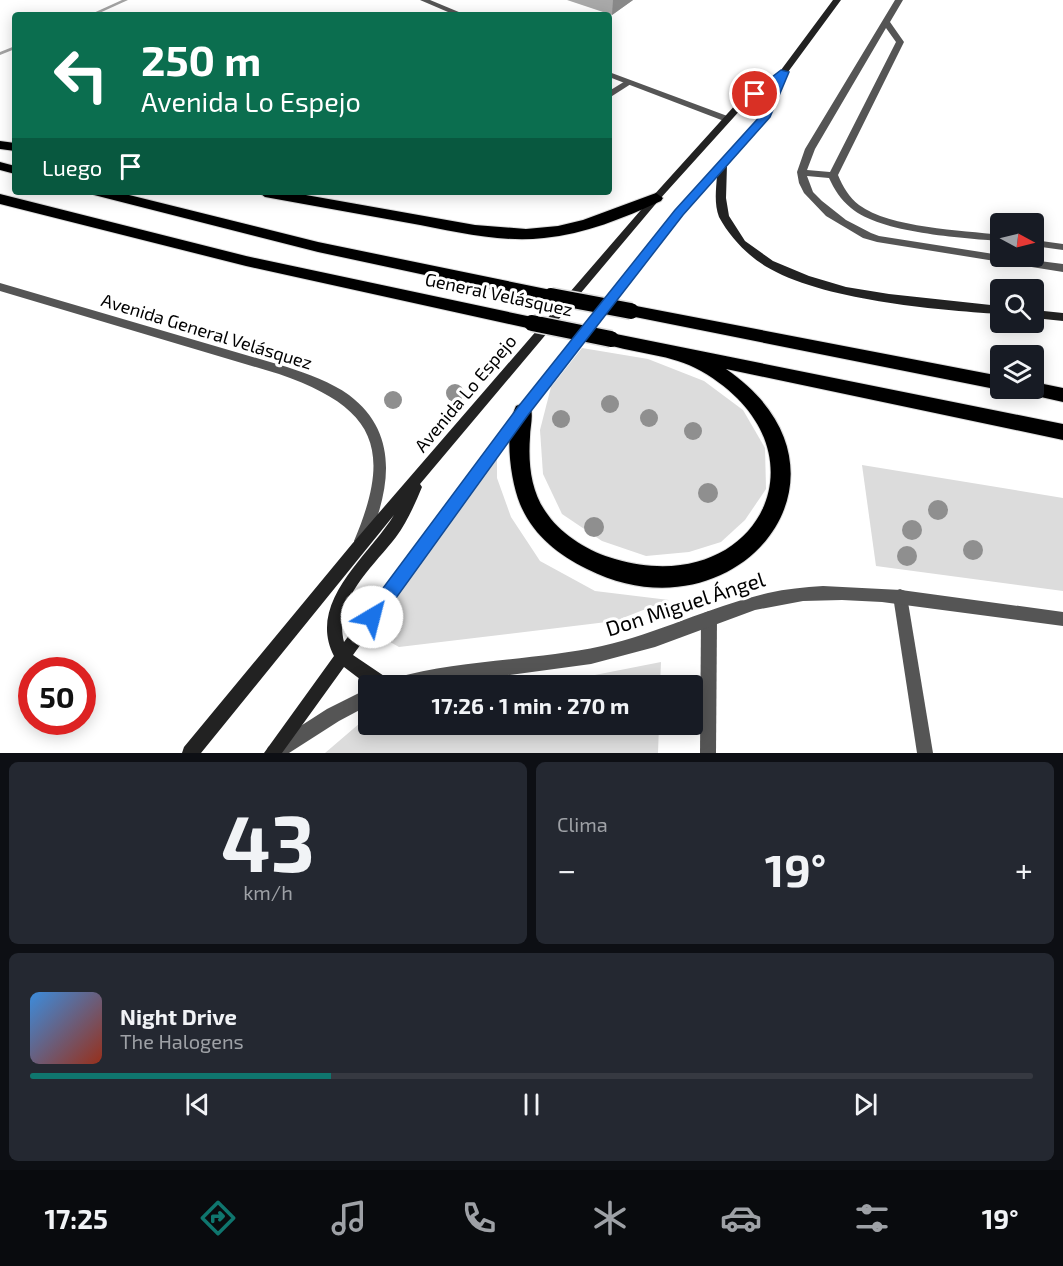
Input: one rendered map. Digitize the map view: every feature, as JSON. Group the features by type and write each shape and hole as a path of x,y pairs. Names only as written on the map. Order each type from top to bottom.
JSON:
{"highway":[{"name":"General Velásquez","path":"111,195 318,247 551,296 990,381"},
{"path":"281,195 472,230 526,234 545,233 590,223 656,198"},
{"name":"General Velásquez","path":"0,199 235,259 1063,432"},
{"path":"523,411 519,449 525,490 540,521 551,534 584,557 623,573 666,579 706,571 727,562 759,535 777,501 781,464 770,428 747,396 714,370 676,352"},
{"path":"1044,391 1063,395"}],"main road":[{"name":"Avenida Lo Espejo","path":"273,753 523,411 679,213 767,115 784,72 837,0"},
{"name":"Avenida Lo Espejo","path":"190,753 357,549 656,198 740,105 784,72"},
{"path":"723,166 720,205 731,230 753,252 782,270 816,283 862,293 990,309"},
{"path":"1044,315 1063,318"},
{"path":"369,675 338,649 333,632 340,600 358,573 392,531 409,503 418,478"}],"street":[{"path":"424,0 454,12"},
{"path":"899,0 810,149 802,173 805,188 813,199 849,227 864,235 877,239 1063,268"},
{"path":"886,22 900,42 833,176 839,190 850,203 876,218 990,236"},
{"path":"612,75 727,119"},
{"path":"612,93 630,82"},
{"path":"802,173 833,176"},
{"path":"1044,244 1063,247"},
{"name":"Avenida General Velásquez","path":"0,287 280,370 327,388 344,398 358,410 369,426 377,443 381,463 381,484 376,506 357,549"},
{"name":"Don Miguel Ángel","path":"429,675 461,669 589,656 654,639 748,604 816,592 900,596 1063,619"},
{"path":"900,596 925,753"},
{"path":"708,753 709,618"},
{"path":"273,753 358,702"}],"shaded area":[{"path":"582,348 648,359 704,381 743,410 765,448 766,489 745,520 721,542 689,552 646,556 602,541 562,514 543,474 540,430 551,387"},
{"path":"497,457 497,478 511,517 540,561 595,591 669,600 615,621 399,647 369,630"},
{"path":"862,465 1063,498 1063,591 876,566"},
{"path":"661,662 660,675 595,675"},
{"path":"358,725 358,735 659,735 658,753 325,753"}],"waterway":[{"path":"98,12 126,0"},
{"path":"0,54 12,48"}],"route":[{"path":"372,617 523,411 679,213 767,115 784,72 755,94"}]}
